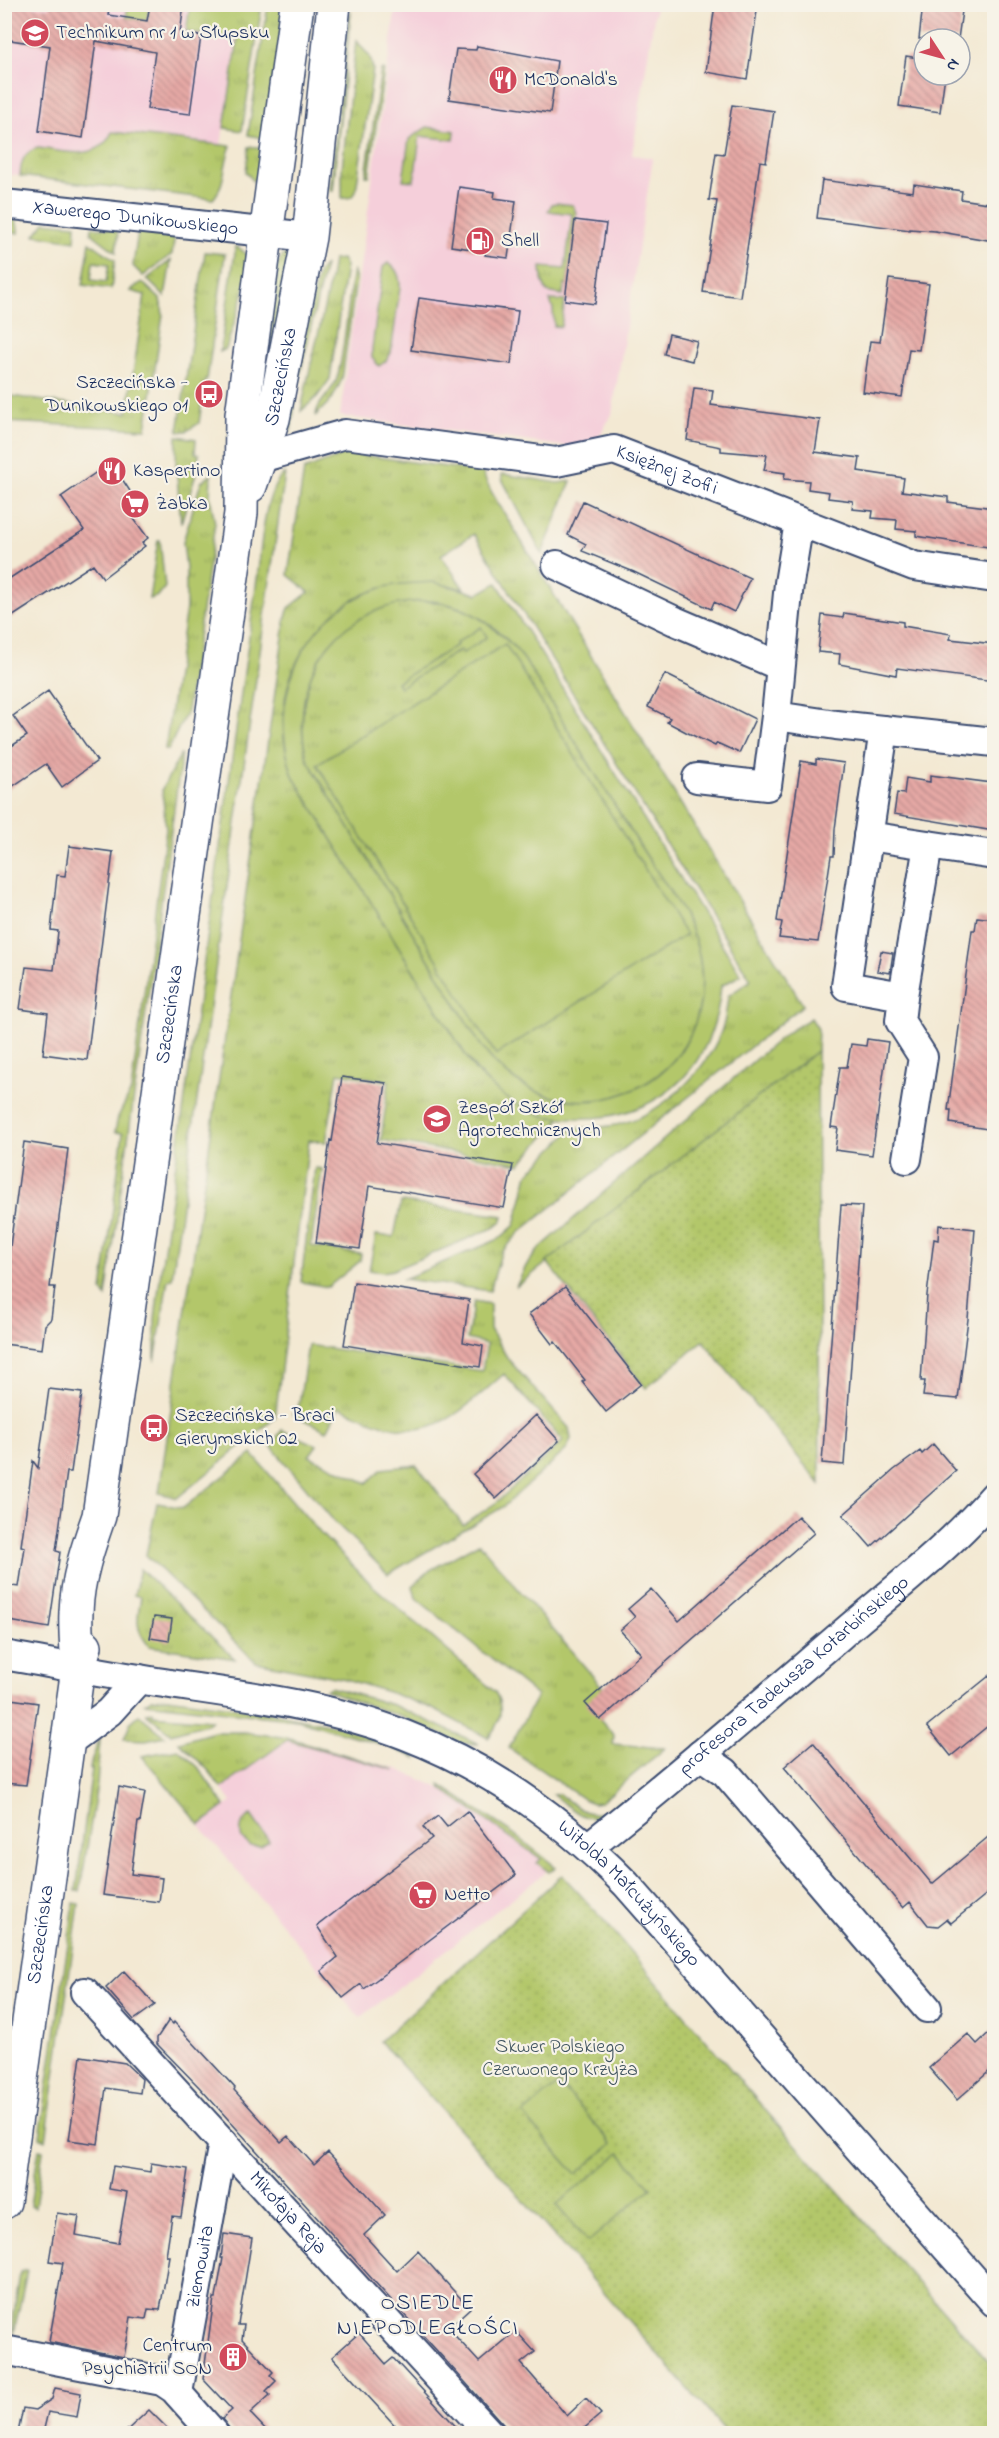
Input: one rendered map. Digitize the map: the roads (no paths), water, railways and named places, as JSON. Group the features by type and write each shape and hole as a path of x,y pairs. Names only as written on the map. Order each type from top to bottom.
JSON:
{"street":[{"name":"Szczecińska","path":"4,2202 78,1668 76,1612 79,1588 88,1547 99,1516 241,513 242,415 297,4"},
{"name":"Szczecińska","path":"241,513 273,419 309,237 334,4"},
{"name":"Xawerego Dunikowskiego","path":"4,204 267,234"},
{"path":"267,234 309,237"},
{"name":"Księżnej Zofii","path":"260,458 345,434 556,462 614,450 914,566 994,578"},
{"path":"697,778 767,786 789,583 799,522"},
{"path":"557,565 675,621 780,666"},
{"path":"776,716 994,742"},
{"path":"884,730 846,986 903,996"},
{"path":"868,836 994,855"},
{"path":"907,1159 923,1057 900,1021 928,845"},
{"name":"profesora Tadeusza Kotarbińskiego","path":"588,1847 700,1755 976,1518 994,1496"},
{"name":"Witolda Małcużyńskiego","path":"4,1655 139,1679 287,1701 352,1717 405,1735 480,1770 538,1806 588,1847 626,1884 994,2302"},
{"path":"67,1743 109,1712 139,1679"},
{"path":"700,1755 725,1772 927,2008"},
{"name":"Mikołaja Reja","path":"85,1992 490,2433"},
{"name":"Ziemowita","path":"177,2393 223,2142"},
{"path":"4,2350 162,2381 177,2393 214,2433"}],"place":[{"name":"Technikum nr 1 w Słupsku","path":"35,33"},
{"name":"McDonald's","path":"503,80"},
{"name":"Shell","path":"480,241"},
{"name":"Szczecińska - Dunikowskiego 01","path":"209,394"},
{"name":"Kaspertino","path":"112,471"},
{"name":"Żabka","path":"135,504"},
{"name":"Zespół Szkół Agrotechnicznych","path":"437,1119"},
{"name":"Szczecińska - Braci Gierymskich 02","path":"154,1428"},
{"name":"Netto","path":"423,1895"},
{"name":"Centrum Psychiatrii SON","path":"233,2357"}],"district":[{"name":"OSIEDLE NIEPODLEGŁOŚCI","path":"428,2316"}],"park label":[{"name":"Skwer Polskiego Czerwonego Krzyża","path":"560,2058"}]}
